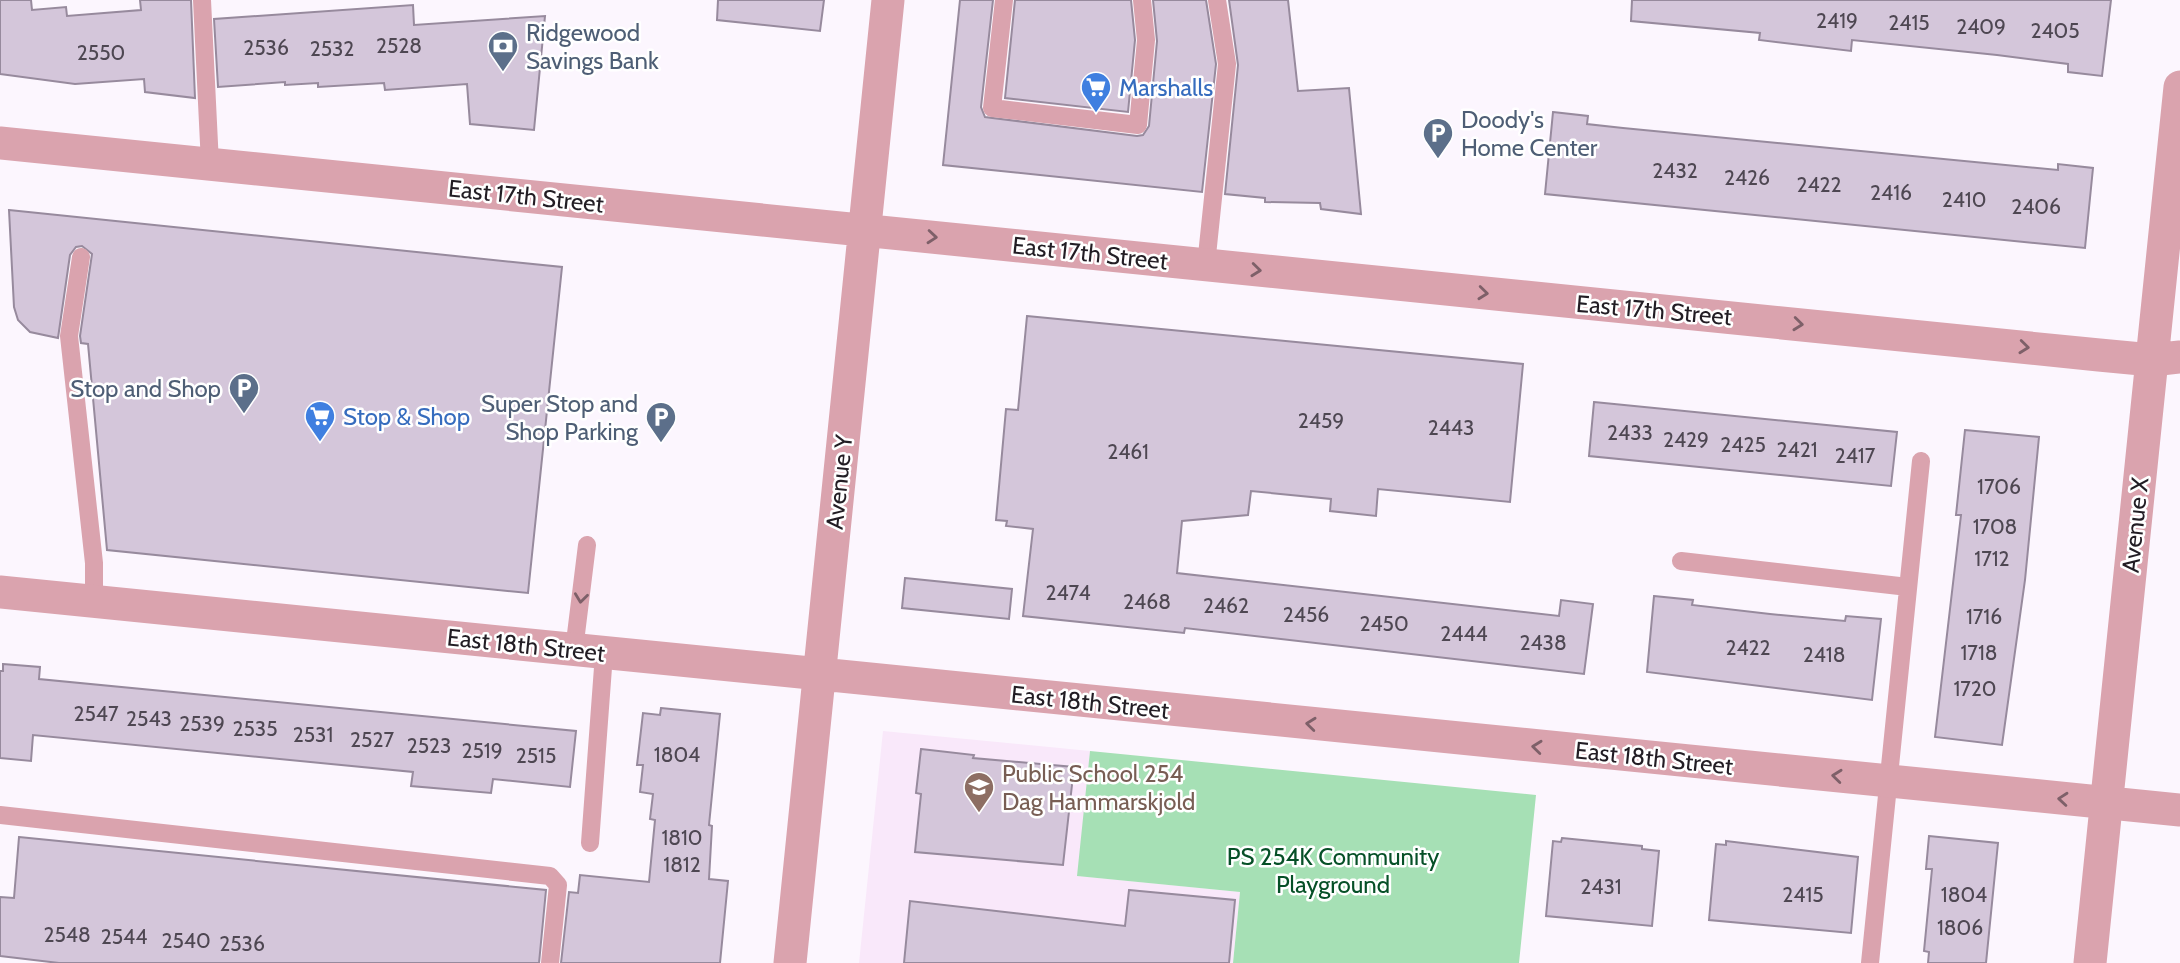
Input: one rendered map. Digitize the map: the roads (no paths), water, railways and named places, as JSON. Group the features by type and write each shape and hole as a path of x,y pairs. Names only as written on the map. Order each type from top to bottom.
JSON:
{"street":[{"name":"Avenue Y","path":"790,963 888,0"},
{"name":"Avenue X","path":"2090,963 2106,803 2166,359 2180,87"},
{"name":"East 17th Street","path":"0,143 2166,359"},
{"name":"East 18th Street","path":"0,592 2180,810"}],"lane":[{"path":"202,0 210,164"},
{"path":"1004,0 992,108 1138,125 1146,40 1142,0"},
{"path":"1206,265 1227,64 1217,0"},
{"path":"81,257 69,337 94,563 94,602"},
{"path":"1870,963 1921,461"},
{"path":"587,545 590,843"},
{"path":"1681,561 1908,587"},
{"path":"0,815 550,876 558,885 550,963"}],"place":[{"name":"Ridgewood Savings Bank","path":"503,73"},
{"name":"Marshalls","path":"1096,114"},
{"name":"Doody's Home Center","path":"1438,160"},
{"name":"Stop and Shop","path":"244,415"},
{"name":"Stop & Shop","path":"320,443"},
{"name":"Super Stop and Shop Parking","path":"661,444"},
{"name":"Public School 254 Dag Hammarskjold","path":"979,814"}],"park label":[{"name":"PS 254K Community Playground","path":"1333,870"}]}
